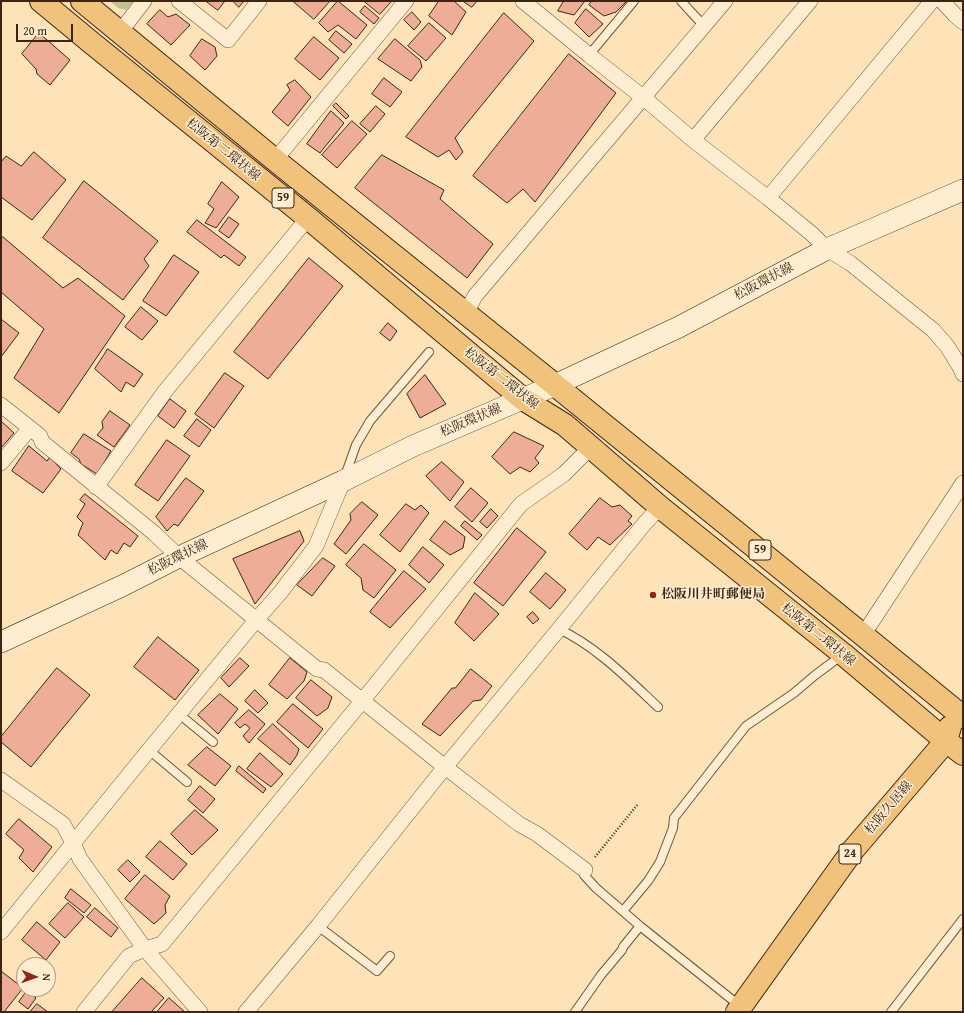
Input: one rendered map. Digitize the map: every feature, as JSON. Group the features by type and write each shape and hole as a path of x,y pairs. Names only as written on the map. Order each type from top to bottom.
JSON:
{"main road":[{"name":"松阪第二環状線","path":"41,1 308,218 522,399 565,425 660,507 843,654 963,754"},
{"name":"松阪第二環状線","path":"82,1 275,160 863,634 960,709"},
{"name":"松阪環状線","path":"1,642 343,481 413,446 555,385 679,327 827,249 963,190"},
{"name":"松阪久居線","path":"739,1009 853,850 946,741 960,709"}],"street":[{"path":"120,32 144,1"},
{"path":"179,1 228,40 259,1"},
{"path":"275,160 406,1"},
{"path":"523,1 768,198 812,234 827,249 850,263 933,330 947,346 963,374"},
{"path":"466,314 475,296 725,1"},
{"path":"694,140 810,1"},
{"path":"768,198 932,1"},
{"path":"942,1 960,14"},
{"path":"96,487 166,390 308,218"},
{"path":"1,405 40,436 42,442 154,533 179,557 317,669 324,670 519,824 537,834 585,870"},
{"path":"1,463 30,428"},
{"path":"84,1012 129,956 162,944 521,504 564,474 591,447"},
{"path":"1,932 149,750 280,593 316,546 343,481"},
{"path":"863,634 963,483"},
{"path":"246,1012 318,926 445,767 645,523 660,507"},
{"path":"1,780 63,824 74,843 80,859 145,949 200,1012"}],"lane":[{"path":"589,55 634,1"},
{"path":"681,1 704,26"},
{"path":"343,481 356,445 370,421 429,352"},
{"path":"559,629 573,636 614,665 658,707"},
{"path":"623,911 648,881 660,862 673,828 674,818 746,726 794,693 843,654"},
{"path":"179,714 212,742"},
{"path":"149,750 187,782"},
{"path":"585,870 584,875 596,888 739,1009"},
{"path":"891,1012 963,919"},
{"path":"318,926 377,971 390,956"},
{"path":"574,1012 640,926"}],"path":[{"path":"585,870 638,804"}],"green space":[{"path":"110,1 134,1 126,10 118,8"}],"building":[{"path":"206,1 225,1 218,10"},
{"path":"233,1 244,1 239,7"},
{"path":"293,1 330,1 314,19"},
{"path":"338,1 367,25 356,39 338,25 328,32 319,23"},
{"path":"364,1 391,1 391,2 380,14"},
{"path":"439,1 454,1 466,12 452,35 429,16"},
{"path":"463,1 477,1 472,7"},
{"path":"564,1 585,1 574,15 558,11"},
{"path":"592,1 626,2 616,12 604,16 589,5"},
{"path":"365,6 379,18 374,24 360,12"},
{"path":"586,9 603,24 589,37 575,23"},
{"path":"160,10 168,17 176,14 190,25 171,45 147,24"},
{"path":"412,12 421,22 414,30 404,20"},
{"path":"504,13 534,41 455,138 463,152 456,160 449,150 438,157 406,137"},
{"path":"429,23 446,38 426,61 408,46"},
{"path":"336,31 352,44 344,53 329,40"},
{"path":"39,33 70,60 50,85 37,74 36,69 22,54"},
{"path":"314,37 339,58 320,80 295,59"},
{"path":"202,39 215,47 217,56 205,70 190,56"},
{"path":"395,39 420,60 422,67 411,81 378,59"},
{"path":"569,54 616,93 535,202 523,189 507,203 473,176"},
{"path":"384,78 402,92 390,107 372,94"},
{"path":"295,80 311,97 288,126 272,112 290,90 287,85"},
{"path":"336,103 349,116 346,119 333,106"},
{"path":"376,106 385,114 370,132 360,124"},
{"path":"331,111 344,123 320,153 307,144"},
{"path":"352,121 367,134 337,168 322,155"},
{"path":"34,152 66,180 32,220 1,197 1,162 6,156 21,166"},
{"path":"382,155 444,190 440,199 493,244 467,278 355,188"},
{"path":"84,181 158,241 144,259 149,266 123,300 43,238"},
{"path":"222,182 239,197 216,228 205,223 214,209 208,204"},
{"path":"229,217 239,224 229,238 219,231"},
{"path":"197,220 246,257 239,266 224,255 221,258 187,232"},
{"path":"3,237 63,288 78,278 125,316 59,413 14,378 44,329 1,292 1,239"},
{"path":"174,255 199,272 166,316 143,301"},
{"path":"309,258 343,286 268,379 234,352"},
{"path":"141,307 158,321 142,340 125,327"},
{"path":"1,319 19,333 1,357"},
{"path":"388,323 397,331 390,341 380,333"},
{"path":"108,349 143,374 134,387 126,382 121,392 95,369"},
{"path":"225,373 244,386 214,428 195,414"},
{"path":"425,375 446,404 420,418 407,394"},
{"path":"170,399 186,411 174,428 158,416"},
{"path":"110,411 130,425 114,447 97,435 103,428 102,422"},
{"path":"197,419 211,430 199,447 184,436"},
{"path":"1,421 14,433 1,448"},
{"path":"514,432 544,446 535,458 539,463 530,472 520,467 510,474 492,457"},
{"path":"84,434 111,451 97,474 81,464 79,459 71,453"},
{"path":"167,440 190,456 158,501 135,485"},
{"path":"29,446 47,461 50,457 61,469 43,493 12,471"},
{"path":"442,462 464,482 450,501 426,476"},
{"path":"186,478 204,491 178,526 174,524 167,531 156,517"},
{"path":"471,488 488,503 472,522 455,507"},
{"path":"85,494 138,536 130,547 124,543 117,554 111,550 105,560 78,535 83,523 77,517 85,504 80,500"},
{"path":"600,498 612,507 620,505 632,516 628,521 632,524 610,545 598,537 587,550 569,534"},
{"path":"362,502 378,515 346,554 334,544 351,520 350,514"},
{"path":"406,504 415,510 421,505 429,513 400,552 380,535"},
{"path":"491,509 498,516 487,528 480,522"},
{"path":"445,521 465,537 463,548 450,555 430,540"},
{"path":"465,521 482,535 477,540 461,526"},
{"path":"517,528 546,552 503,606 474,583"},
{"path":"300,531 304,541 255,604 233,559"},
{"path":"364,544 396,570 374,598 363,590 361,578 346,565"},
{"path":"423,547 444,565 429,583 409,565"},
{"path":"323,558 335,566 312,596 297,585"},
{"path":"404,571 426,589 390,628 370,612"},
{"path":"546,573 566,590 550,609 530,592"},
{"path":"475,593 499,614 474,641 455,623"},
{"path":"533,612 539,619 533,624 527,617"},
{"path":"158,637 199,670 175,700 134,667"},
{"path":"240,658 249,666 229,687 221,678"},
{"path":"290,658 307,672 304,681 287,699 269,685"},
{"path":"57,668 90,695 31,767 1,742 1,737"},
{"path":"471,669 492,686 481,700 473,701 440,736 422,724 452,688 455,688"},
{"path":"311,680 332,697 328,708 317,716 296,698"},
{"path":"255,690 268,703 258,713 245,701"},
{"path":"220,694 238,709 218,734 198,715"},
{"path":"293,704 323,729 308,748 277,722"},
{"path":"249,710 265,724 249,743 243,736 250,728 245,724 240,728 235,723"},
{"path":"273,724 299,749 290,765 258,739"},
{"path":"207,747 231,766 215,786 188,765"},
{"path":"260,753 283,774 271,787 247,769"},
{"path":"239,766 266,789 263,793 236,771"},
{"path":"200,786 215,799 203,813 188,800"},
{"path":"195,810 218,830 192,855 171,834"},
{"path":"19,819 52,847 33,872 19,858 24,850 6,834"},
{"path":"160,841 187,864 173,880 146,857"},
{"path":"128,860 140,872 130,882 118,870"},
{"path":"145,875 170,896 165,905 166,913 154,924 125,899"},
{"path":"71,889 91,905 84,913 65,898"},
{"path":"68,903 84,917 65,938 49,924"},
{"path":"95,908 118,928 111,937 87,917"},
{"path":"37,922 60,942 48,957 42,957 22,940"},
{"path":"1,971 16,983 16,997 4,1012 1,1012"},
{"path":"142,978 164,998 151,1012 112,1012"},
{"path":"23,997 36,998 28,1009 19,1002"},
{"path":"169,998 185,1012 157,1012"},
{"path":"37,1004 48,1012 30,1012"}],"place":[{"name":"松阪川井町郵便局","path":"653,595"}]}
